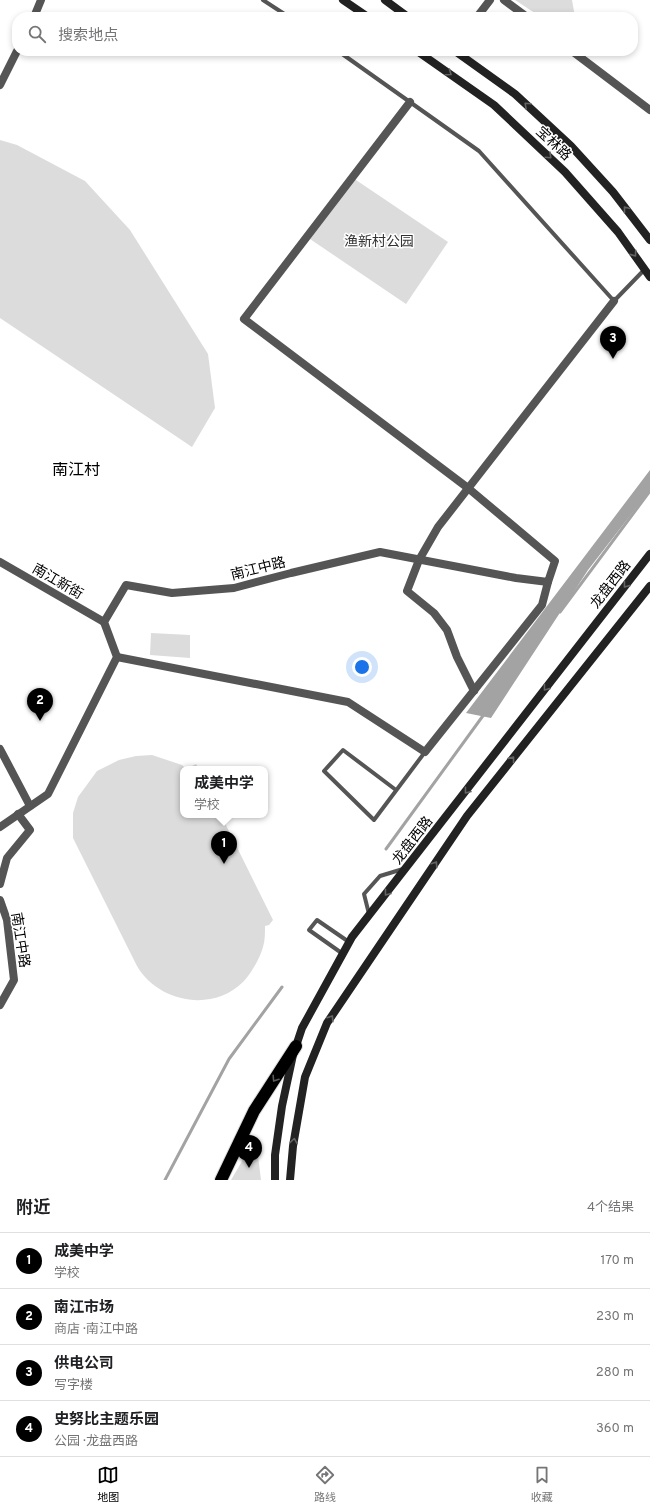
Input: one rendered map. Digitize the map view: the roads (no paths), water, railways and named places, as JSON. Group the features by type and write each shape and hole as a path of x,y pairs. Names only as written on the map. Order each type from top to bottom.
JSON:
{"highway":[{"path":"222,1180 254,1111 296,1046"}],"street":[{"path":"33,0 40,3"},
{"path":"343,0 361,12"},
{"path":"385,0 401,12"},
{"path":"481,12 490,0"},
{"path":"504,0 520,12"},
{"path":"0,85 14,56"},
{"name":"宝林路","path":"424,56 494,105 565,172 618,232 650,277"},
{"name":"宝林路","path":"462,56 515,94 571,146 613,192 650,240"},
{"path":"579,56 650,110"},
{"path":"118,658 348,702 425,752 542,605 555,561 468,488 244,319 410,102"},
{"path":"474,691 457,657 447,630 434,613 407,592 419,560 438,527 614,301"},
{"name":"南江中路","path":"104,622 126,585 172,593 234,588 291,572 380,552 516,578 548,582"},
{"name":"龙盘西路","path":"275,1180 275,1155 282,1106 296,1046 302,1028 350,942 650,554"},
{"name":"南江新街","path":"0,562 104,622"},
{"path":"290,1180 293,1146 305,1077 327,1023 467,816 650,586"},
{"path":"0,827 48,794 118,658 104,622"},
{"path":"0,749 30,806"},
{"path":"0,884 7,858 30,830 18,814"},
{"name":"南江中路","path":"0,900 6,920 14,980 0,1005"}],"lane":[{"path":"263,0 281,12"},
{"path":"345,56 479,151 614,301 645,269"},
{"path":"396,790 343,750 324,771 374,820 425,752"},
{"path":"370,915 364,894 380,876 407,867"},
{"path":"343,954 309,930 317,920 350,942"}],"waterway":[{"path":"560,612 650,491"},
{"path":"386,849 485,713"},
{"path":"165,1180 229,1059 282,987"}],"place":[{"name":"供电公司","path":"613,359"},
{"name":"南江市场","path":"40,721"},
{"name":"成美中学","path":"224,864"},
{"name":"史努比主题乐园","path":"249,1168"}],"district":[{"name":"南江村","path":"76,469"}],"park label":[{"name":"渔新村公园","path":"379,241"}]}
